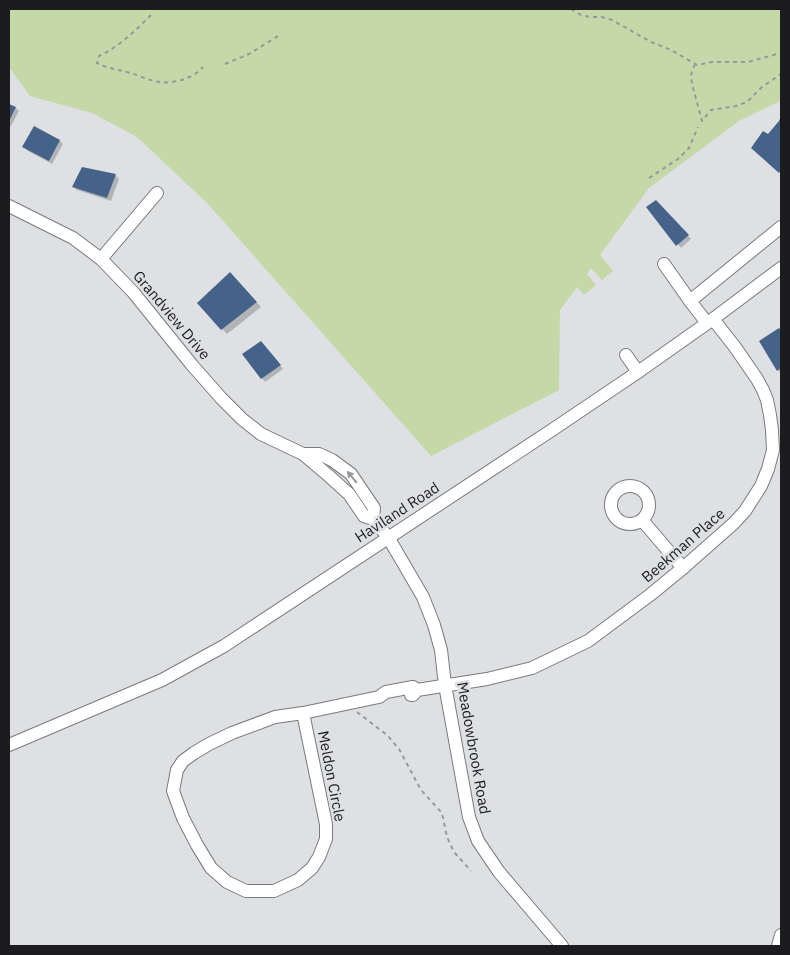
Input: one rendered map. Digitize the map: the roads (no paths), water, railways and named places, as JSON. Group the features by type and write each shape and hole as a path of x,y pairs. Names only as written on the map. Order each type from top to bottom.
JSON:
{"street":[{"path":"101,259 157,193"},
{"name":"Grandview Drive","path":"9,206 73,238 101,259 133,292 192,365 242,419 261,434 303,454 319,454 332,460 351,474 374,508 373,519"},
{"path":"690,301 781,227"},
{"name":"Beekman Place","path":"445,685 487,679 532,668 588,641 650,595 734,523 753,501 762,486 777,450 767,400 763,390 740,355 690,301 664,264"},
{"name":"Haviland Road","path":"9,745 162,680 232,640 638,372 781,268"},
{"path":"626,355 638,372"},
{"name":"Meadowbrook Road","path":"373,519 388,537 423,596 434,625 441,650 445,685 469,817 478,841 499,872 562,946"},
{"path":"642,520 683,568"},
{"name":"Meldon Circle","path":"303,713 326,824 326,839 319,857 312,868 298,880 274,891 246,891 227,882 211,868 183,818 172,791 177,770 183,761 232,732 275,717 379,697 387,700 414,694 417,690 445,685"},
{"path":"778,946 781,935"}]}
